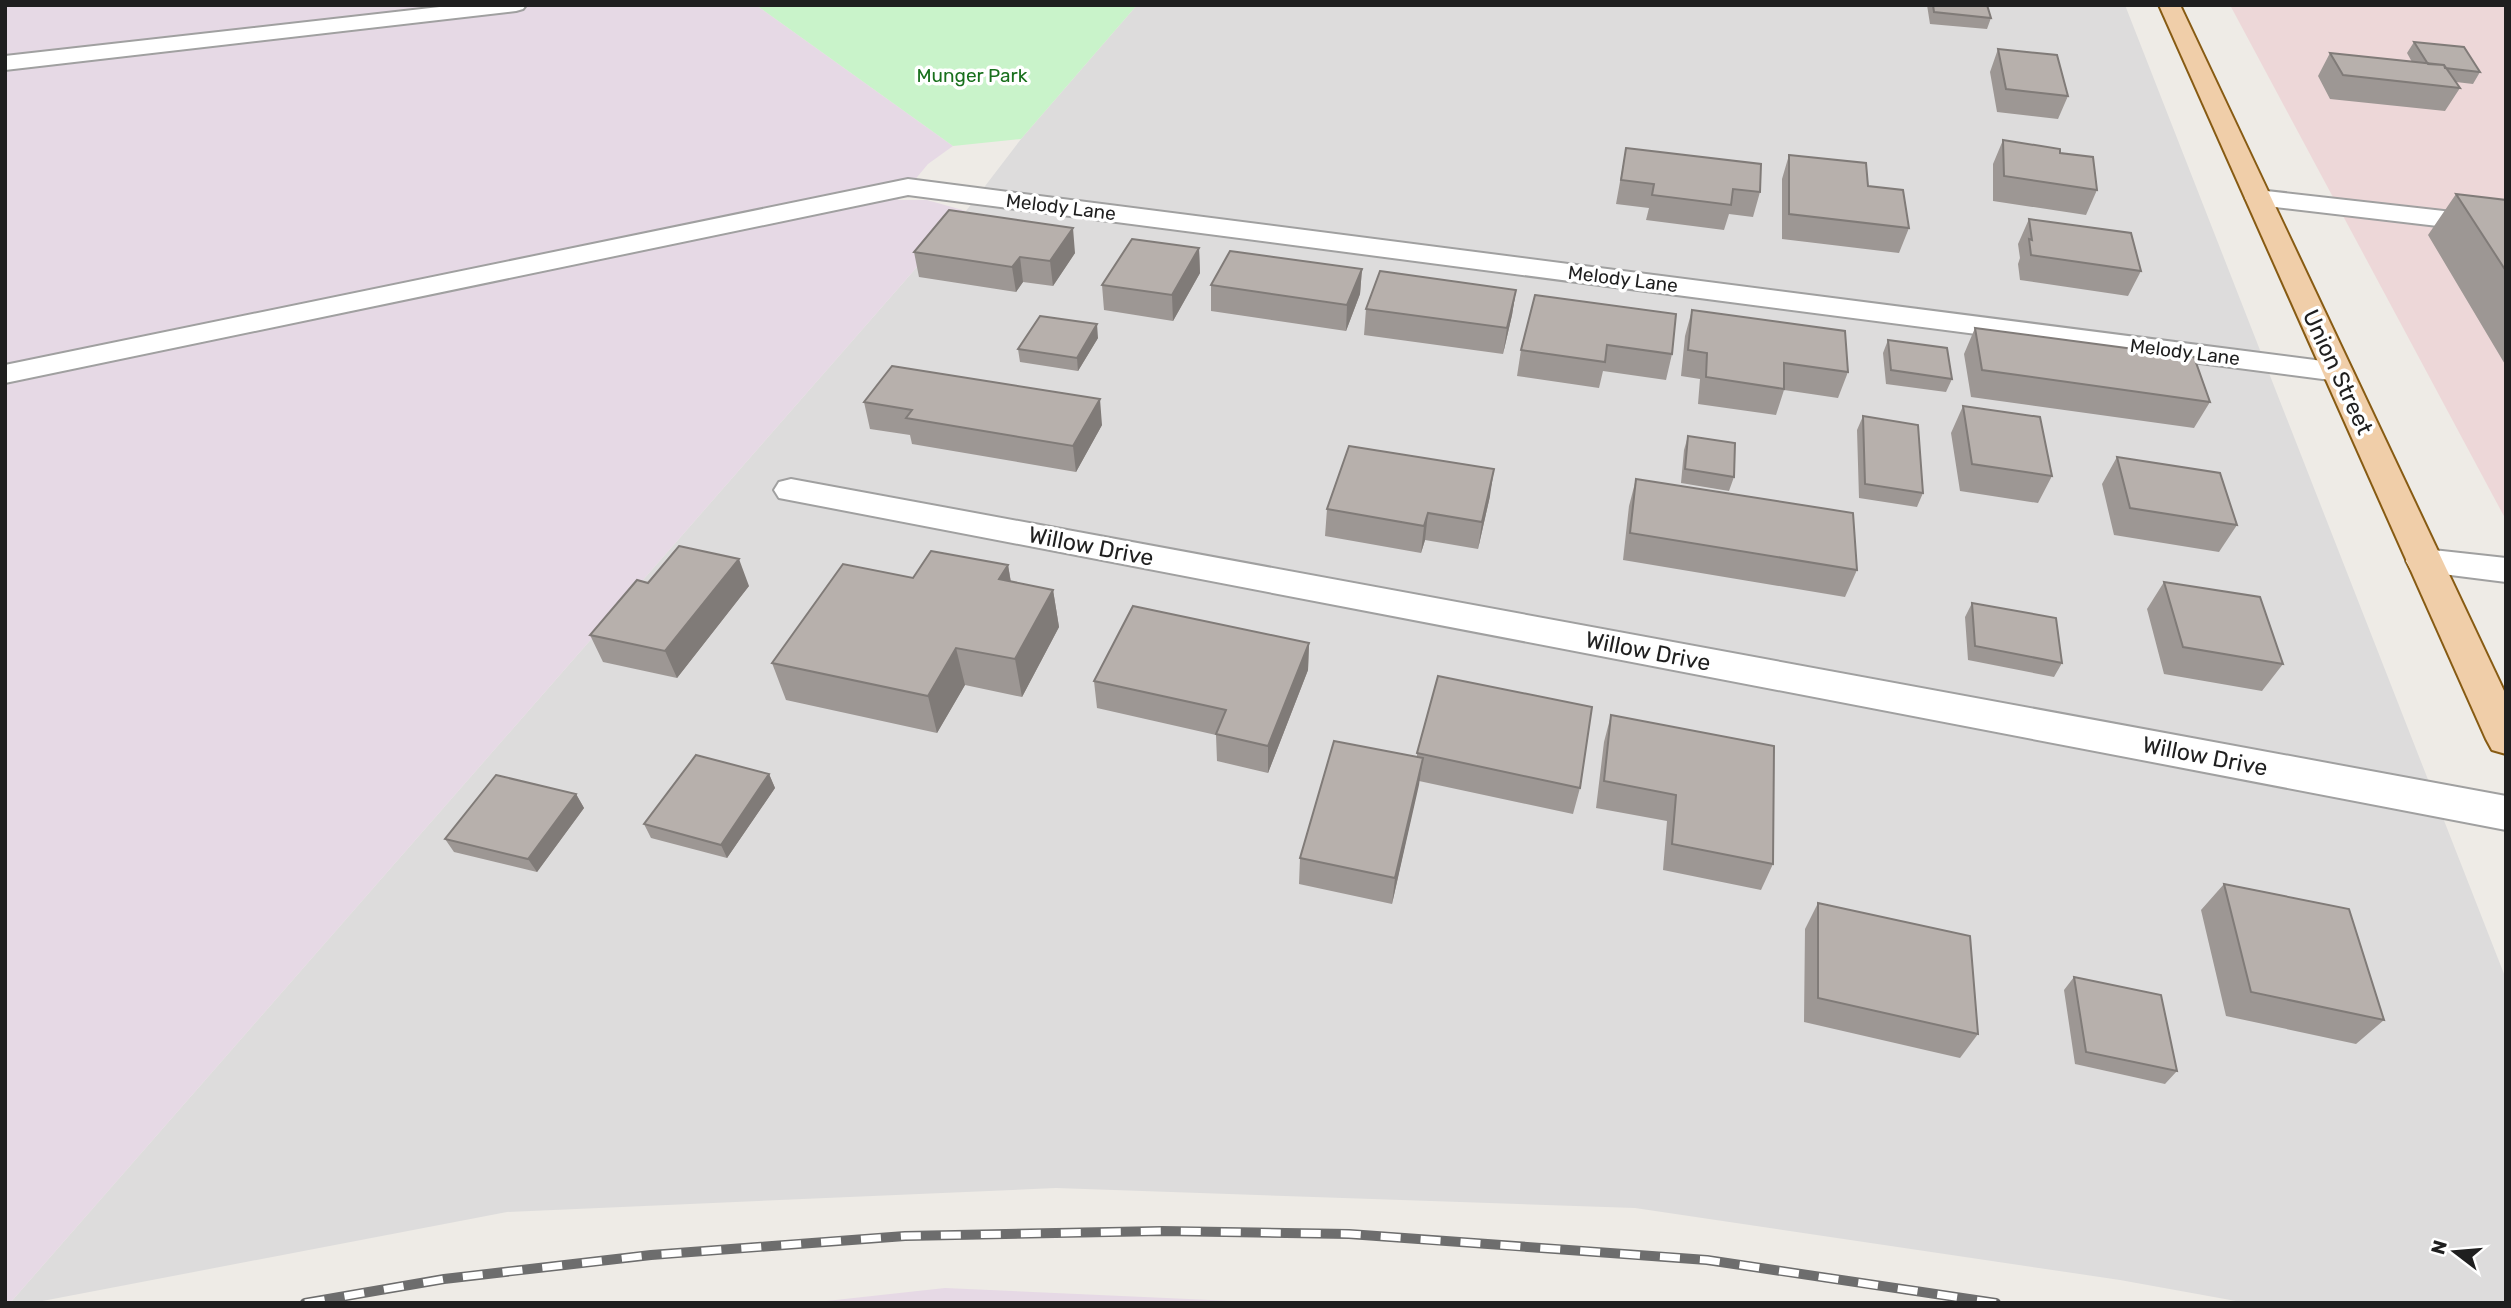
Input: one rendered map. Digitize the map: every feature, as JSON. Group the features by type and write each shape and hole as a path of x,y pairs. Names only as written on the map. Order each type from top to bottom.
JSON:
{"main road":[{"name":"Union Street","path":"2169,5 2506,740"}],"street":[{"path":"5,63 516,5"},
{"name":"Melody Lane","path":"5,374 908,187 2338,372"},
{"path":"2258,198 2506,226"},
{"name":"Willow Drive","path":"791,490 2506,813"},
{"path":"2424,561 2506,570"}],"shaded area":[{"path":"5,5 756,5 953,146 928,164 898,200 927,200 966,211 10,1303 5,1303"},
{"path":"1137,5 2125,5 2506,979 2506,1303 2247,1303 2120,1280 1635,1208 1056,1188 507,1212 32,1303 10,1303 966,211 1021,139"},
{"path":"2230,5 2506,5 2506,520"},
{"path":"945,1288 1277,1303 808,1303"}],"green space":[{"name":"Munger Park","path":"756,5 1137,5 1021,139 953,146"}],"building":[{"path":"1933,5 1987,5 1991,18 1934,12"},
{"path":"2414,42 2464,47 2480,72 2428,64"},
{"path":"1998,49 2057,55 2068,96 2006,89"},
{"path":"2330,53 2444,65 2460,88 2343,75"},
{"path":"2003,140 2060,149 2060,153 2093,157 2097,190 2004,176"},
{"path":"1626,148 1761,164 1760,192 1733,189 1731,205 1652,195 1654,184 1621,180"},
{"path":"1789,155 1866,163 1868,186 1903,190 1909,228 1789,214"},
{"path":"2456,194 2506,200 2506,271"},
{"path":"949,210 1073,228 1050,261 1020,257 1012,267 914,252"},
{"path":"2029,219 2131,233 2141,271 2031,255"},
{"path":"1132,239 1199,248 1172,295 1102,285"},
{"path":"1230,251 1362,269 1347,305 1211,285"},
{"path":"1380,271 1516,290 1507,328 1366,309"},
{"path":"1535,295 1676,314 1672,354 1607,345 1605,362 1521,350"},
{"path":"1692,310 1845,331 1848,372 1784,363 1784,389 1706,377 1707,353 1688,350"},
{"path":"1040,316 1097,324 1077,358 1018,349"},
{"path":"1975,328 2194,357 2210,402 1982,370"},
{"path":"1888,340 1947,348 1952,379 1891,370"},
{"path":"892,366 1100,399 1073,446 906,418 912,410 864,402"},
{"path":"1963,406 2040,417 2052,476 1972,464"},
{"path":"1863,416 1918,425 1923,493 1865,484"},
{"path":"1688,436 1735,443 1734,477 1685,469"},
{"path":"1349,446 1494,469 1482,522 1428,513 1424,526 1327,509"},
{"path":"2117,457 2220,473 2237,525 2130,508"},
{"path":"1636,479 1853,513 1857,570 1630,533"},
{"path":"679,546 739,559 665,651 590,635 637,580 648,583"},
{"path":"931,551 1008,565 999,579 1053,590 1015,659 956,648 928,696 772,663 843,564 913,578"},
{"path":"2164,582 2260,597 2283,664 2183,647"},
{"path":"1972,603 2056,618 2062,663 1975,646"},
{"path":"1133,606 1309,643 1268,746 1216,734 1226,710 1094,681"},
{"path":"1438,676 1592,707 1580,788 1417,753"},
{"path":"1611,715 1774,746 1773,864 1672,844 1676,795 1604,781"},
{"path":"1334,741 1423,758 1395,878 1300,858"},
{"path":"696,755 769,774 721,845 644,824"},
{"path":"496,775 576,794 528,859 445,839"},
{"path":"2224,884 2349,909 2384,1020 2251,992"},
{"path":"1818,903 1970,936 1978,1034 1818,998"},
{"path":"2074,977 2161,995 2177,1071 2086,1052"}],"railway":[{"path":"305,1303 444,1279 651,1255 905,1236 1162,1231 1349,1234 1707,1260 1996,1303"}]}
